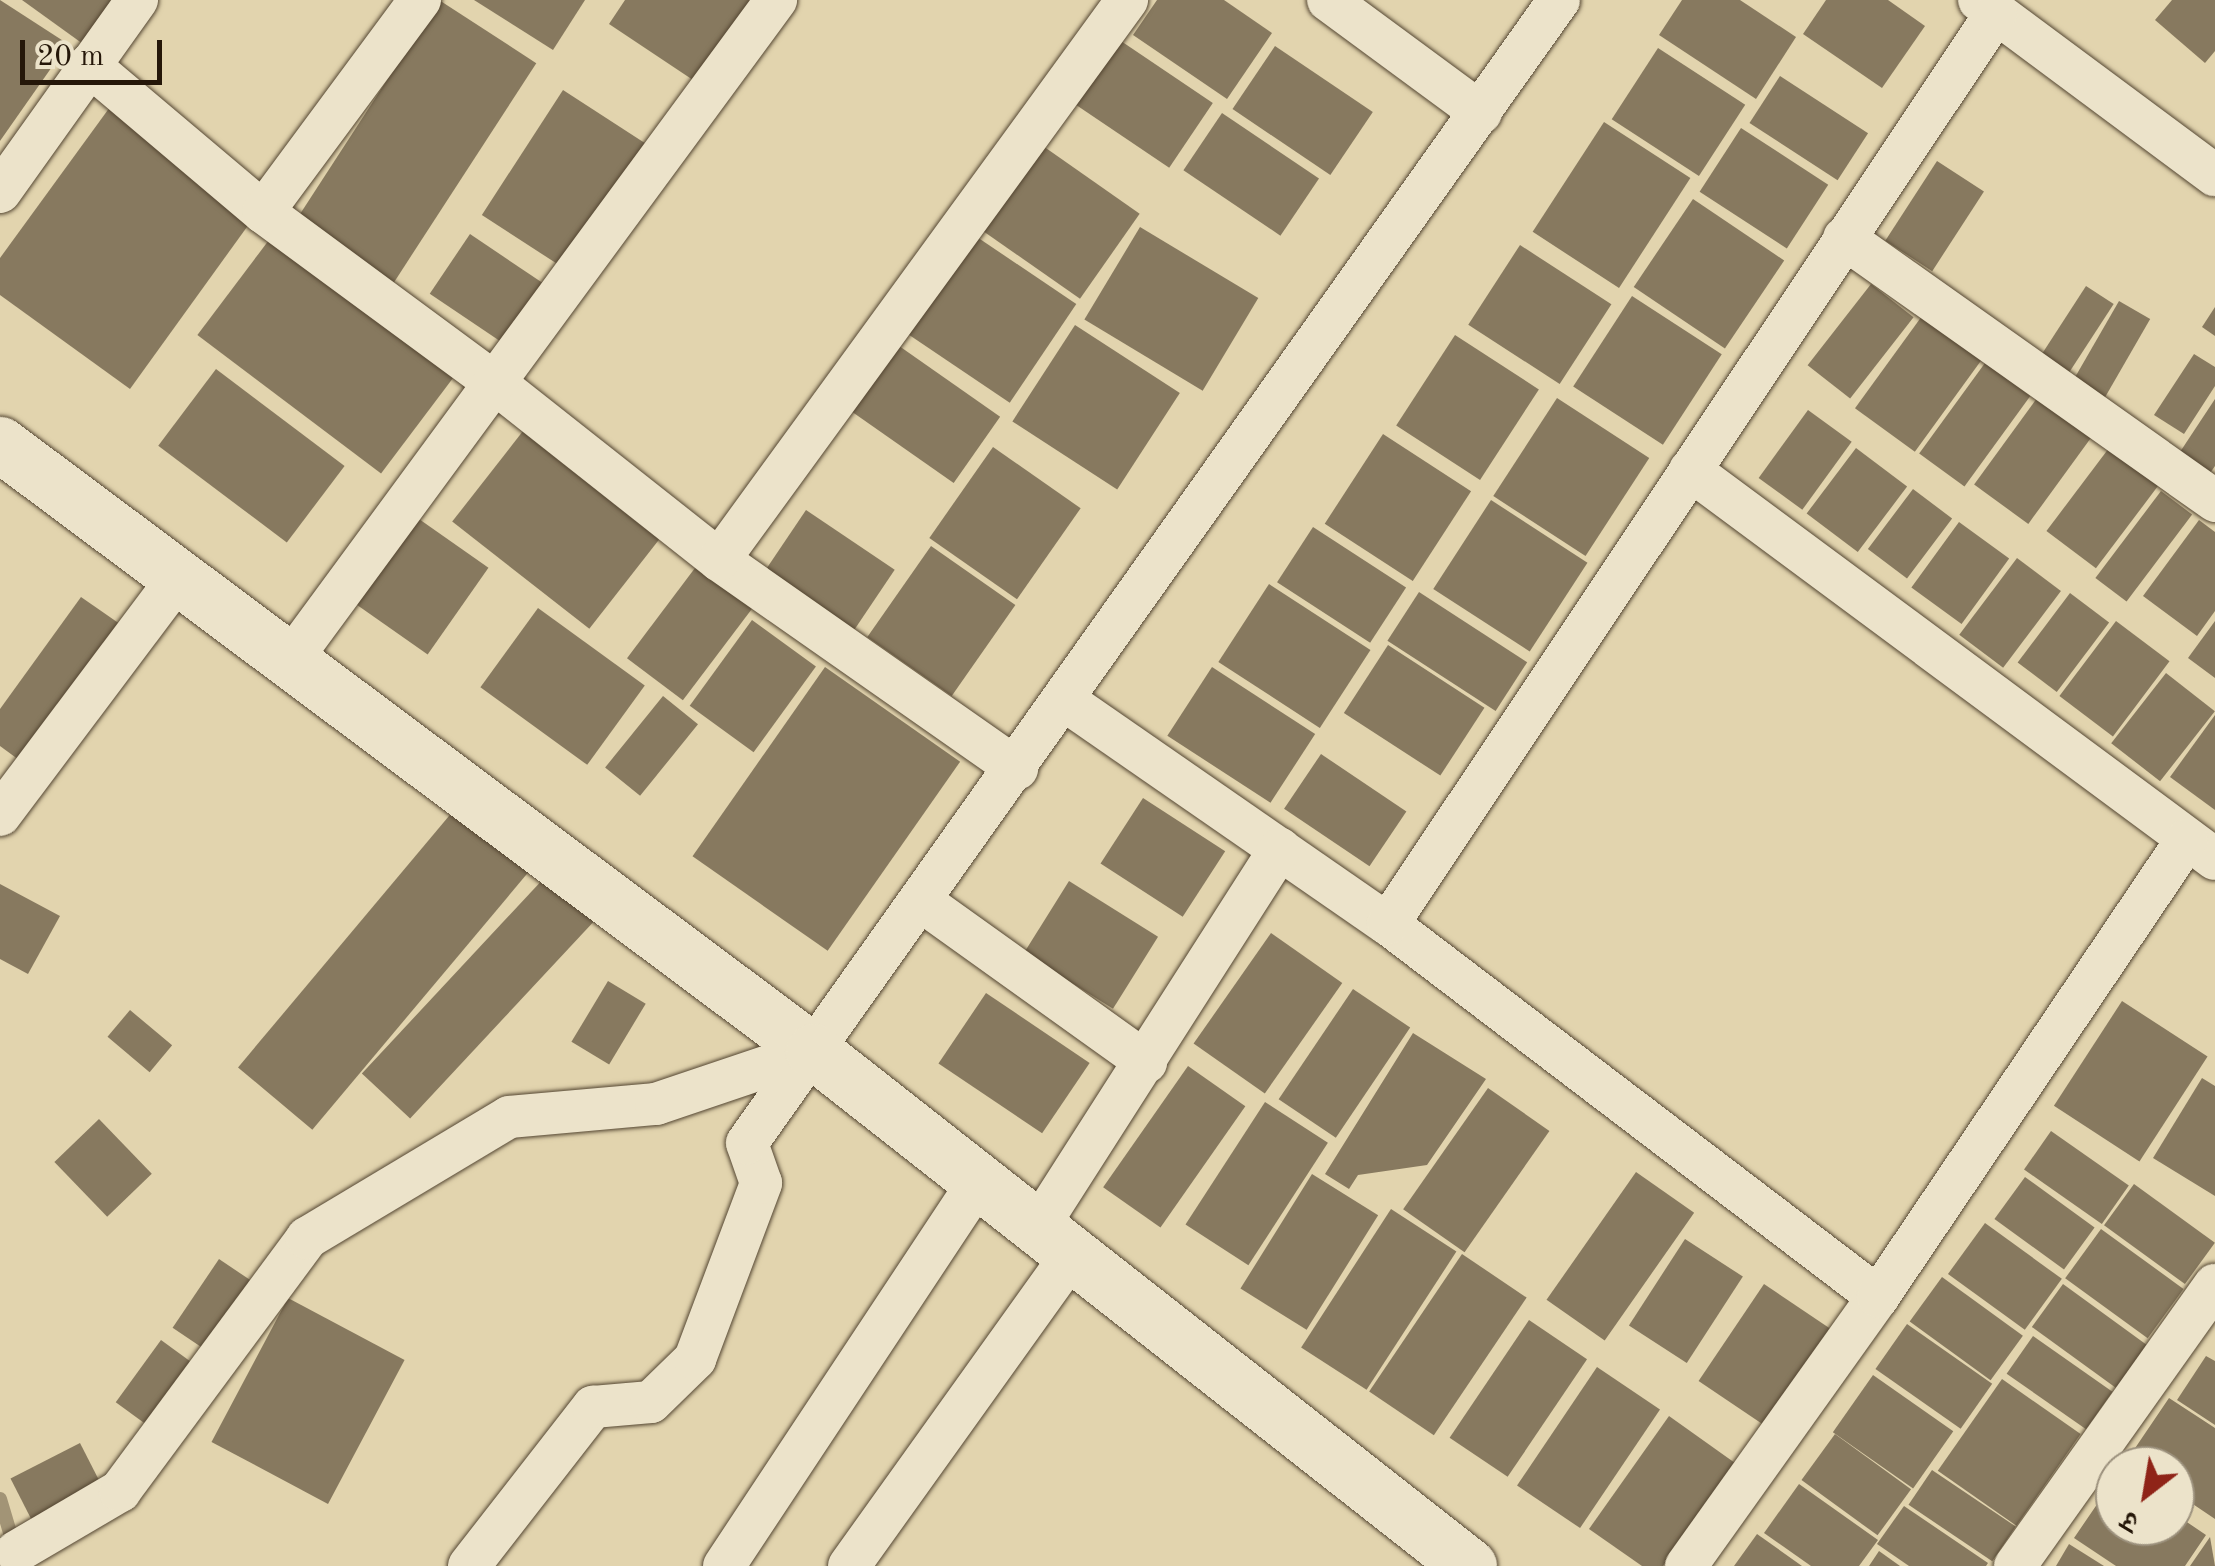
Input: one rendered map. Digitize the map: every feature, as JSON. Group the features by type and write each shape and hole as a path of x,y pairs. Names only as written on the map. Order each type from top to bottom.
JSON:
{"street":[{"path":"0,192 137,0"},
{"path":"263,212 420,0"},
{"path":"289,662 776,0"},
{"path":"719,560 1126,0"},
{"path":"1328,0 1481,113"},
{"path":"469,1566 593,1407 651,1402 695,1359 760,1182 747,1143 1017,770 1559,0"},
{"path":"1388,924 1844,238 1987,7 2215,175"},
{"path":"89,66 263,212 496,383 719,560 1017,770"},
{"path":"1844,238 2215,501"},
{"path":"7,463 177,579 813,1051 1469,1566"},
{"path":"1686,1566 2201,849 1690,470"},
{"path":"0,815 177,579"},
{"path":"1064,700 1388,924 1878,1297"},
{"path":"849,1566 1055,1241 1146,1062 1280,849"},
{"path":"921,901 1146,1062"},
{"path":"16,1552 120,1491 307,1238 509,1117 656,1104 813,1051"},
{"path":"724,1566 980,1182"},
{"path":"2015,1566 2215,1285"}],"building":[{"path":"0,0 68,44 0,141"},
{"path":"22,0 126,0 90,49"},
{"path":"439,0 536,63 388,292 290,229"},
{"path":"474,0 585,0 553,50"},
{"path":"625,0 751,0 696,82 609,24"},
{"path":"1157,0 1224,0 1272,33 1227,99 1133,35"},
{"path":"1682,0 1740,0 1796,37 1756,99 1659,35"},
{"path":"1826,0 1888,0 1925,26 1882,88 1803,34"},
{"path":"2172,0 2215,0 2215,51 2205,63 2155,20"},
{"path":"1115,37 1213,103 1169,168 1071,102"},
{"path":"1275,46 1373,112 1330,175 1233,109"},
{"path":"1658,48 1745,105 1699,176 1612,119"},
{"path":"1780,76 1868,133 1838,180 1750,123"},
{"path":"563,90 649,146 568,271 482,215"},
{"path":"110,107 257,213 130,389 0,295 0,258"},
{"path":"1222,113 1319,178 1280,236 1183,170"},
{"path":"1604,122 1690,178 1619,288 1533,232"},
{"path":"1741,128 1828,185 1787,248 1700,192"},
{"path":"1043,146 1140,214 1080,299 983,231"},
{"path":"1937,161 1984,191 1932,271 1885,241"},
{"path":"1693,199 1784,261 1725,348 1634,287"},
{"path":"1140,227 1258,298 1203,391 1084,320"},
{"path":"275,232 459,370 381,473 197,335"},
{"path":"971,233 1076,304 1010,403 904,332"},
{"path":"470,234 545,284 504,344 430,294"},
{"path":"1520,245 1611,304 1560,384 1468,325"},
{"path":"1871,284 1914,317 1850,398 1808,365"},
{"path":"2086,286 2114,304 2067,376 2039,358"},
{"path":"1632,296 1722,354 1663,445 1573,387"},
{"path":"2119,301 2150,319 2104,399 2073,381"},
{"path":"2215,307 2215,336 2202,327"},
{"path":"1922,316 1982,359 1915,452 1855,408"},
{"path":"1075,325 1180,393 1117,490 1012,421"},
{"path":"1455,335 1539,389 1480,480 1396,426"},
{"path":"892,341 1000,417 954,483 846,407"},
{"path":"2194,354 2215,367 2215,386 2184,434 2154,415"},
{"path":"1985,363 2030,396 1964,487 1919,454"},
{"path":"216,369 345,466 287,543 158,446"},
{"path":"1557,398 1649,458 1586,556 1493,496"},
{"path":"2037,398 2091,437 2028,524 1974,485"},
{"path":"2215,399 2215,466 2208,476 2178,455"},
{"path":"1808,410 1852,442 1802,510 1759,478"},
{"path":"523,431 660,538 589,629 452,522"},
{"path":"1383,434 1471,491 1413,581 1325,524"},
{"path":"993,447 1081,508 1017,599 929,538"},
{"path":"1856,448 1907,487 1858,552 1807,513"},
{"path":"2109,448 2159,485 2096,568 2046,531"},
{"path":"1913,489 1952,518 1907,578 1868,549"},
{"path":"2161,491 2192,514 2127,602 2095,578"},
{"path":"1491,500 1587,563 1530,652 1433,589"},
{"path":"806,510 895,570 848,639 760,579"},
{"path":"409,512 488,568 428,654 348,599"},
{"path":"2199,520 2215,532 2215,611 2197,636 2143,596"},
{"path":"1959,522 2009,558 1962,624 1911,588"},
{"path":"1313,527 1406,587 1370,643 1277,582"},
{"path":"931,546 1015,605 952,696 867,637"},
{"path":"2017,558 2061,591 2003,668 1959,635"},
{"path":"698,564 754,606 683,700 627,658"},
{"path":"1269,584 1370,650 1320,728 1218,662"},
{"path":"1419,592 1527,662 1496,711 1387,641"},
{"path":"2070,593 2109,622 2057,692 2018,662"},
{"path":"81,597 130,631 30,768 0,746 0,709"},
{"path":"538,608 645,686 587,765 480,687"},
{"path":"752,620 816,666 754,752 690,706"},
{"path":"2116,621 2170,661 2113,736 2059,696"},
{"path":"2215,621 2215,678 2188,658"},
{"path":"1388,645 1484,708 1440,776 1344,713"},
{"path":"825,667 960,762 828,951 693,856"},
{"path":"1212,667 1315,734 1270,803 1167,736"},
{"path":"2166,673 2215,711 2160,781 2111,743"},
{"path":"663,696 698,724 640,796 605,767"},
{"path":"2215,715 2215,810 2170,777"},
{"path":"1321,754 1406,812 1369,866 1284,809"},
{"path":"1143,798 1225,851 1183,917 1101,863"},
{"path":"454,810 528,872 312,1130 238,1067"},
{"path":"546,876 594,921 410,1118 362,1073"},
{"path":"1069,881 1158,937 1113,1009 1024,953"},
{"path":"0,884 60,916 28,974 0,959"},
{"path":"1271,933 1342,983 1265,1093 1194,1044"},
{"path":"608,981 646,1004 609,1065 571,1042"},
{"path":"1353,989 1410,1028 1336,1138 1279,1099"},
{"path":"986,993 1090,1063 1042,1133 938,1063"},
{"path":"2122,1001 2208,1057 2139,1161 2054,1106"},
{"path":"130,1010 172,1045 150,1072 108,1037"},
{"path":"1413,1033 1486,1079 1427,1165 1358,1175 1349,1189 1325,1174"},
{"path":"1188,1066 1245,1106 1160,1227 1103,1187"},
{"path":"2202,1078 2215,1086 2215,1196 2153,1158"},
{"path":"1488,1088 1549,1131 1465,1252 1403,1209"},
{"path":"1265,1102 1328,1143 1248,1265 1185,1224"},
{"path":"99,1119 152,1174 107,1217 54,1162"},
{"path":"2051,1131 2129,1185 2102,1224 2024,1170"},
{"path":"1636,1172 1694,1213 1605,1341 1547,1300"},
{"path":"1312,1174 1378,1215 1307,1330 1240,1288"},
{"path":"2025,1177 2095,1228 2064,1270 1994,1219"},
{"path":"2134,1184 2215,1243 2185,1284 2104,1225"},
{"path":"1391,1209 1456,1251 1367,1390 1301,1347"},
{"path":"1985,1223 2062,1279 2025,1330 1948,1274"},
{"path":"2101,1229 2184,1289 2148,1338 2065,1278"},
{"path":"1685,1239 1743,1277 1687,1363 1629,1325"},
{"path":"1462,1254 1527,1298 1434,1435 1369,1392"},
{"path":"219,1259 255,1283 208,1352 173,1328"},
{"path":"1942,1277 2023,1336 1991,1380 1910,1321"},
{"path":"1764,1284 1834,1332 1769,1429 1699,1381"},
{"path":"2063,1284 2148,1346 2117,1389 2032,1327"},
{"path":"288,1298 405,1360 328,1504 211,1442"},
{"path":"1529,1320 1587,1359 1508,1477 1450,1438"},
{"path":"1907,1324 1992,1384 1961,1429 1875,1369"},
{"path":"2033,1336 2112,1392 2086,1429 2007,1374"},
{"path":"161,1340 199,1368 154,1430 116,1402"},
{"path":"2206,1356 2215,1361 2215,1425 2177,1400"},
{"path":"1597,1367 1660,1409 1580,1528 1517,1486"},
{"path":"1873,1375 1953,1431 1913,1489 1833,1432"},
{"path":"2002,1379 2081,1434 2016,1526 1938,1471"},
{"path":"2169,1398 2215,1428 2215,1519 2195,1506 2195,1446 2136,1446"},
{"path":"1669,1416 1735,1463 1663,1566 1642,1566 1589,1529"},
{"path":"1835,1434 1911,1489 1878,1535 1801,1480"},
{"path":"80,1443 105,1491 35,1527 11,1478"},
{"path":"1932,1470 2016,1526 1992,1561 1909,1505"},
{"path":"1799,1484 1878,1540 1859,1566 1811,1566 1764,1533"},
{"path":"1904,1506 1988,1563 1986,1566 1909,1566 1877,1544"},
{"path":"2095,1507 2095,1546 2195,1546 2195,1528 2206,1535 2185,1566 2116,1566 2074,1538"},
{"path":"1757,1534 1802,1566 1734,1566"},
{"path":"2210,1537 2215,1566 2190,1566"},
{"path":"2069,1544 2104,1566 2056,1566"},
{"path":"1879,1551 1900,1566 1869,1566"}],"waterway":[{"path":"0,1499 14,1546"}]}
